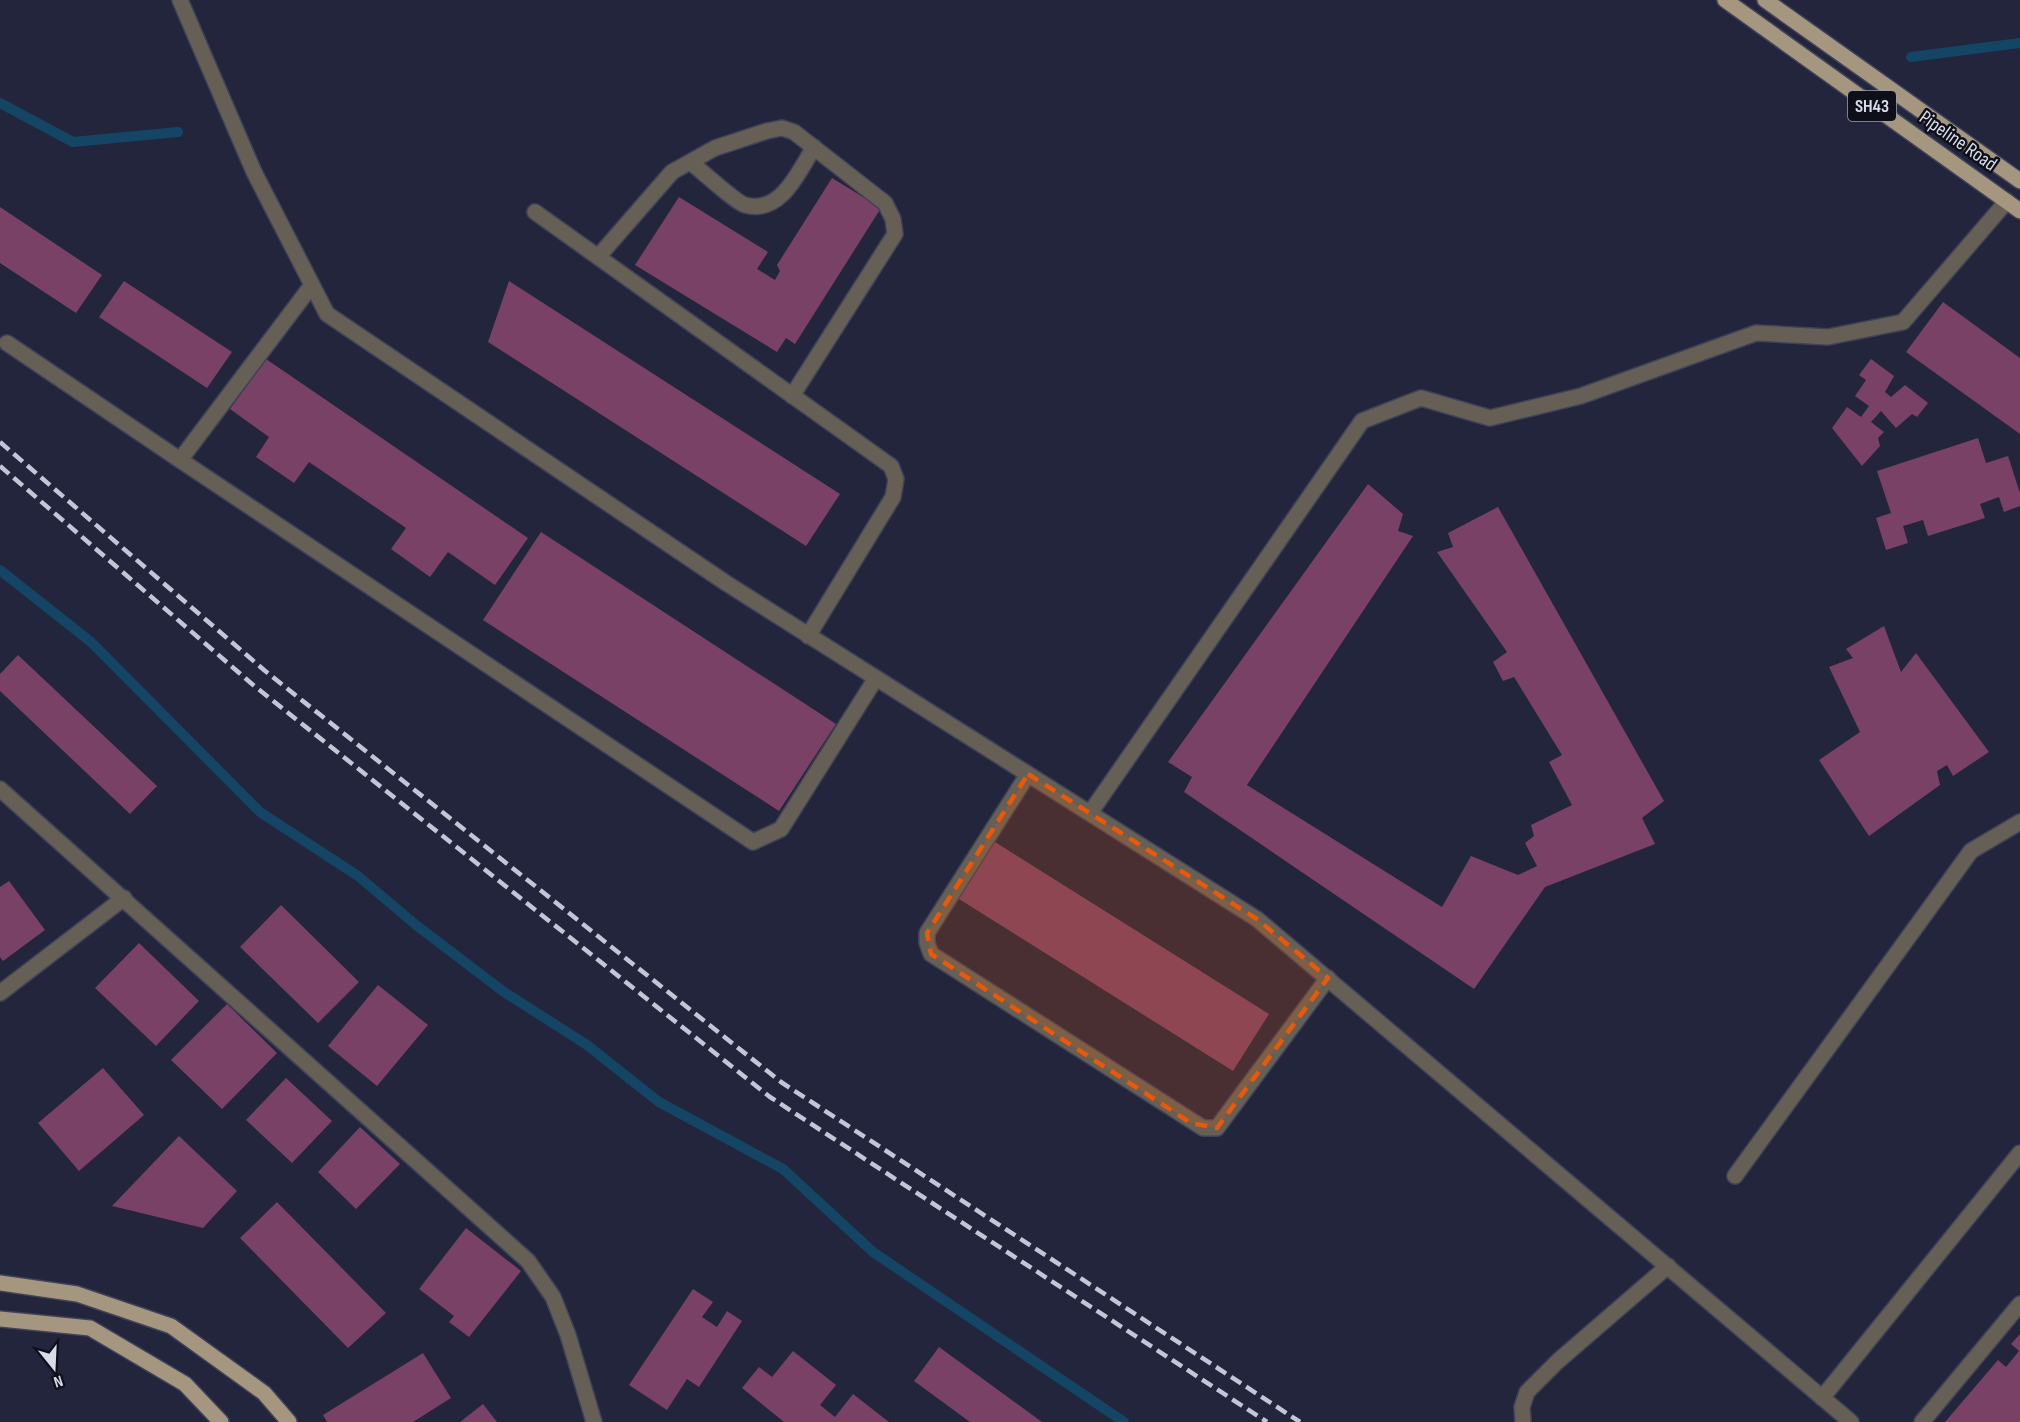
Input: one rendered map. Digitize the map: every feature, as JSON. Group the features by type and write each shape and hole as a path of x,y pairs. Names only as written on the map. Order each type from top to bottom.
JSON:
{"main road":[{"name":"Pipeline Road","path":"1725,0 2020,211"},
{"name":"Pipeline Road","path":"1765,0 2020,181"},
{"path":"1844,86 1860,68"},
{"path":"0,1283 77,1294 171,1326 264,1393 288,1422"},
{"path":"0,1319 90,1328 185,1384 221,1422"}],"street":[{"path":"180,0 254,172 327,314 726,583 1257,919 1851,1422"},
{"path":"598,257 672,172 715,148 782,128 794,132 885,203 893,219 895,234 792,396"},
{"path":"690,162 744,205 766,205 780,196 794,180 813,147"},
{"path":"1090,813 1362,421 1421,398 1490,418 1581,396 1756,333 1828,337 1903,322 2007,201"},
{"path":"535,212 891,466 896,479 893,497 808,636"},
{"path":"180,460 312,285"},
{"path":"8,343 743,838 753,842 781,829 876,678"},
{"path":"1028,774 927,933 927,943 931,954 1191,1123 1203,1128 1217,1128 1328,978"},
{"path":"0,789 528,1261 553,1297 568,1335 594,1422"},
{"path":"1735,1176 1971,851 2020,822"},
{"path":"0,993 124,898"},
{"path":"1822,1398 2020,1153"},
{"path":"1523,1422 1522,1407 1527,1392 1558,1361 1668,1266"},
{"path":"1922,1422 2020,1304"}],"highlighted area":[{"path":"1028,774 1257,919 1328,978 1217,1128 1191,1123 931,954 927,933"}],"building":[{"path":"832,178 881,208 795,344 786,338 777,352 635,265 679,197 768,252 757,269 775,280 780,271 777,265"},
{"path":"0,207 102,275 76,313 0,263"},
{"path":"124,281 232,352 207,388 99,317"},
{"path":"509,281 840,494 806,546 488,342"},
{"path":"1943,302 2020,358 2020,434 1906,352"},
{"path":"266,359 528,538 495,585 448,552 430,577 391,549 406,528 309,462 294,483 256,457 269,437 230,409"},
{"path":"1871,359 1894,376 1885,392 1891,397 1905,385 1928,403 1917,417 1912,414 1896,428 1881,411 1871,422 1884,432 1878,438 1880,446 1862,466 1832,428 1847,407 1861,417 1869,406 1855,396 1866,380 1859,375"},
{"path":"1978,438 1986,463 2008,456 2020,493 2020,506 2004,512 1999,497 1980,504 1985,518 1928,536 1923,520 1903,526 1908,543 1886,550 1876,518 1891,513 1877,471"},
{"path":"1368,484 1403,514 1398,531 1413,536 1247,785 1442,907 1471,856 1518,875 1537,866 1525,843 1534,836 1531,825 1572,805 1549,762 1562,755 1514,677 1503,681 1493,662 1507,652 1437,552 1453,547 1448,533 1498,507 1664,801 1642,818 1655,844 1545,887 1474,989 1184,792 1192,777 1168,762"},
{"path":"541,532 836,724 779,811 483,620"},
{"path":"1884,626 1901,672 1916,653 1989,752 1953,776 1947,765 1937,771 1940,785 1869,836 1819,760 1860,732 1829,667 1853,658 1846,649"},
{"path":"18,655 157,786 130,814 0,691 0,674"},
{"path":"995,842 1269,1014 1233,1071 959,899"},
{"path":"9,881 45,930 3,961 0,957 0,887"},
{"path":"281,905 359,982 318,1023 240,947"},
{"path":"139,943 199,1001 156,1046 95,988"},
{"path":"378,985 428,1025 377,1086 328,1046"},
{"path":"227,1004 277,1053 222,1109 171,1060"},
{"path":"103,1068 144,1115 79,1171 38,1123"},
{"path":"286,1078 332,1121 292,1163 246,1120"},
{"path":"360,1127 400,1164 356,1209 318,1172"},
{"path":"179,1136 237,1191 203,1228 112,1206"},
{"path":"277,1202 386,1313 348,1348 240,1238"},
{"path":"466,1228 521,1271 469,1337 449,1322 454,1316 419,1289"},
{"path":"693,1289 713,1302 702,1317 717,1327 727,1311 742,1321 699,1387 687,1379 667,1410 629,1385"},
{"path":"2020,1334 2020,1422 1945,1422 1998,1360 2006,1367 2019,1351 2011,1344"},
{"path":"939,1347 1042,1422 970,1422 914,1381"},
{"path":"793,1351 836,1385 820,1405 835,1417 853,1394 889,1422 784,1422 742,1388 759,1367 772,1377"},
{"path":"423,1353 451,1398 413,1422 327,1422 323,1415"},
{"path":"483,1404 497,1422 460,1422"}],"waterway":[{"path":"1911,57 2020,43"},
{"path":"0,103 73,142 178,132"},
{"path":"0,570 91,642 260,812 358,876 416,925 504,992 587,1045 659,1102 783,1169 873,1252 1124,1422"}],"railway":[{"path":"0,442 264,670 781,1082 1300,1422"},
{"path":"0,466 252,684 770,1097 1267,1422"}]}
